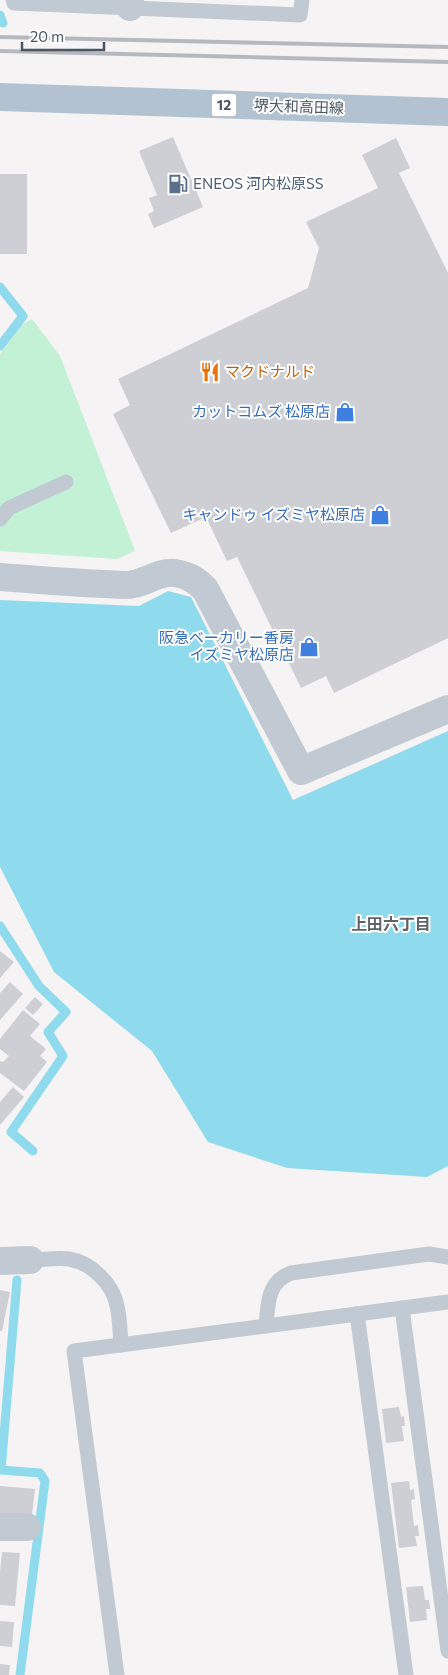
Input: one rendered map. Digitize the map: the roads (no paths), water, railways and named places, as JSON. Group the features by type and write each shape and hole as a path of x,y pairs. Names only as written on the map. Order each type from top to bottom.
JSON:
{"main road":[{"name":"堺大和高田線","path":"0,97 448,112"}],"street":[{"path":"0,577 130,585 158,575 172,573 186,575 197,581 205,589 301,771 448,709"},
{"path":"0,1261 30,1260"},
{"path":"0,1527 27,1527"}],"lane":[{"path":"12,0 14,2 130,3 300,15 302,0"},
{"path":"0,519 9,508 66,482"},
{"path":"266,1326 269,1294 278,1281 291,1273 430,1254 448,1257"},
{"path":"30,1260 68,1258 100,1275 113,1294 117,1306 121,1345"},
{"path":"117,1675 74,1351 448,1302"},
{"path":"402,1308 448,1651"},
{"path":"357,1314 406,1675"}],"water":[{"path":"168,591 191,597 293,800 448,731 448,1166 427,1177 287,1168 208,1142 152,1051 54,972 0,867 0,600 139,606"}],"waterway":[{"path":"0,15 3,23"},
{"path":"0,287 23,316 0,346"},
{"path":"0,926 39,986 66,1012 48,1032 63,1056 11,1132 33,1151"},
{"path":"17,1280 1,1470 40,1473 45,1481 20,1675"}],"railway":[{"path":"0,37 448,47"},
{"path":"0,51 448,62"}],"place":[{"name":"ENEOS 河内松原SS","path":"178,184"},
{"name":"マクドナルド","path":"210,372"},
{"name":"カットコムズ 松原店","path":"345,412"},
{"name":"キャンドゥ イズミヤ松原店","path":"380,515"},
{"name":"阪急ベーカリー香房 イズミヤ松原店","path":"309,647"}],"district":[{"name":"上田六丁目","path":"391,924"}]}
